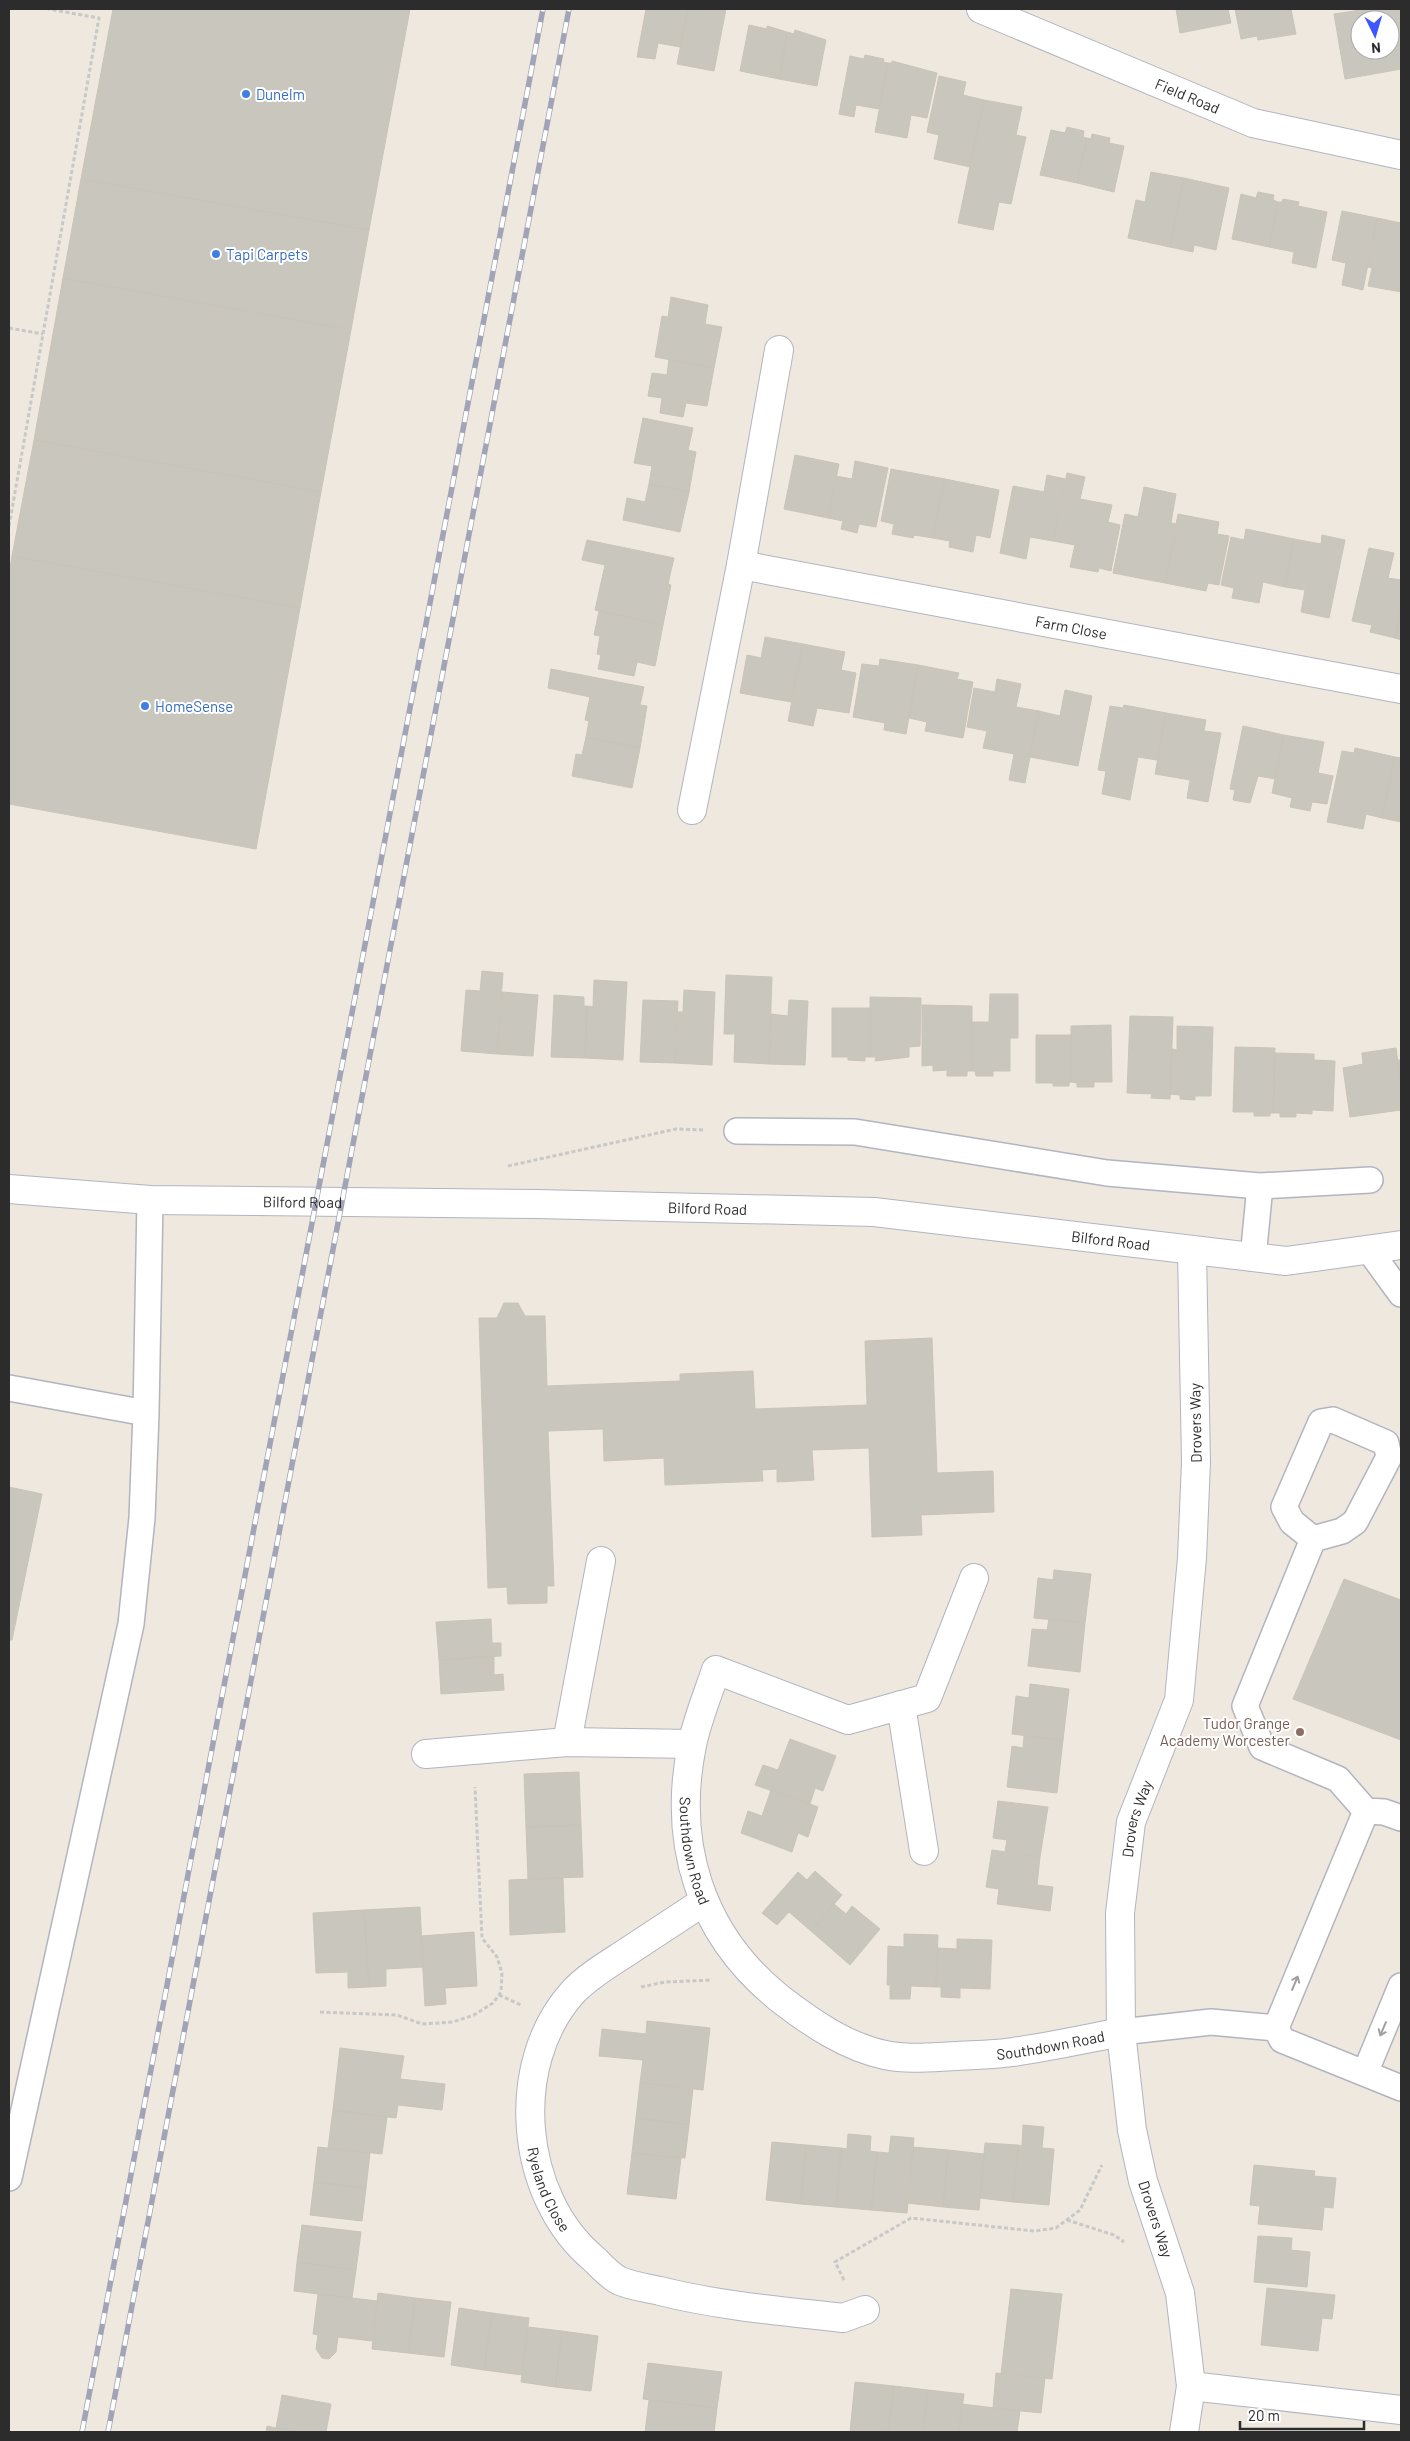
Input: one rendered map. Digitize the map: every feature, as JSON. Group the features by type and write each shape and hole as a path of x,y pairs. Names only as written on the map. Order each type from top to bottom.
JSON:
{"street":[{"name":"Field Road","path":"981,9 1252,123 1401,155"},
{"path":"692,810 741,565 779,350"},
{"name":"Farm Close","path":"741,565 1401,689"},
{"name":"Bilford Road","path":"9,1189 150,1200 537,1204 874,1212 1286,1261 1401,1245"},
{"name":"Drovers Way","path":"1184,2432 1191,2386 1180,2293 1143,2181 1132,2130 1121,2032 1120,1913 1131,1822 1179,1700 1192,1558 1196,1462 1192,1251"},
{"path":"567,1742 601,1561"},
{"name":"Southdown Road","path":"974,1578 926,1698 848,1720 716,1670 692,1744 686,1798 686,1834 693,1870 703,1902 732,1951 757,1978 795,2010 849,2044 886,2055 922,2058 1012,2052 1121,2032"},
{"path":"901,1705 924,1851"},
{"path":"426,1754 567,1742 692,1744"},
{"name":"Ryeland Close","path":"703,1902 594,1974 572,1992 551,2024 540,2054 531,2090 529,2119 536,2162 548,2200 576,2244 619,2280 704,2302 844,2318 862,2310"},
{"path":"1191,2386 1401,2410"}],"lane":[{"path":"737,1131 855,1132 1107,1173 1260,1186 1370,1180"},
{"path":"1254,1258 1260,1186"},
{"path":"9,2178 130,1624 142,1518 150,1200"},
{"path":"1369,1250 1401,1294"},
{"path":"9,1388 146,1413"},
{"path":"1333,1420 1386,1443 1389,1457 1355,1522 1342,1531 1313,1539 1292,1522 1284,1507 1322,1422 1333,1420"},
{"path":"1313,1539 1246,1706 1262,1747 1338,1779 1366,1811 1384,1812 1401,1818"},
{"path":"1366,1811 1276,2028 1282,2040 1401,2088"},
{"path":"1365,2073 1401,1986"},
{"path":"1121,2032 1211,2022 1276,2028"}],"path":[{"path":"9,526 99,18 48,9"},
{"path":"9,328 43,334"},
{"path":"499,1168 676,1129 737,1131"},
{"path":"320,2012 396,2015 422,2024 453,2022 474,2015 493,2003 501,1992 502,1973 498,1957 482,1938 473,1750"},
{"path":"638,1988 665,1982 757,1978"},
{"path":"862,2310 835,2262 911,2218 1034,2231 1056,2228 1080,2210 1109,2146 1132,2130"},
{"path":"1067,2220 1114,2235 1128,2245"}],"building":[{"name":"Dunelm","path":"113,9 410,9 369,230 81,179"},
{"path":"646,9 688,9 680,47 658,43 655,59 637,57"},
{"path":"688,9 726,9 714,71 677,64"},
{"path":"1176,9 1228,9 1231,23 1180,33"},
{"path":"1235,9 1291,9 1296,34 1258,40 1257,36 1241,39"},
{"path":"1401,9 1401,69 1345,79 1334,14 1350,12 1350,60 1400,60 1400,10 1360,10"},
{"path":"749,25 767,29 767,26 787,32 779,79 740,71"},
{"path":"795,30 826,40 817,86 779,79 787,32 794,34"},
{"path":"865,55 884,59 883,62 888,63 879,109 856,105 854,117 839,114 850,56 864,59"},
{"path":"892,61 937,73 927,118 911,115 907,138 875,132 888,63 892,63"},
{"path":"939,76 966,82 963,95 984,100 970,167 934,159 939,135 927,132"},
{"path":"984,100 1022,107 1016,135 1026,137 1011,204 999,202 993,230 958,223"},
{"path":"1067,127 1084,131 1083,137 1087,138 1077,183 1040,175 1051,130 1065,133"},
{"path":"1092,134 1110,138 1109,143 1124,146 1114,192 1077,183 1087,138 1091,139"},
{"path":"1151,172 1184,178 1170,247 1128,238 1136,200 1145,202"},
{"path":"1184,178 1229,188 1216,250 1194,245 1193,252 1170,247"},
{"name":"Tapi Carpets","path":"81,179 369,230 351,330 63,278"},
{"path":"1258,192 1274,195 1273,200 1278,202 1269,247 1232,239 1241,194 1256,198"},
{"path":"1283,199 1299,202 1298,206 1327,212 1316,268 1292,263 1294,252 1269,247 1278,202 1282,202"},
{"path":"1342,211 1377,218 1363,290 1342,285 1346,263 1332,260"},
{"path":"1377,218 1401,223 1401,292 1368,286 1372,268 1368,267"},
{"path":"63,278 351,330 321,492 34,440"},
{"path":"671,297 708,305 705,324 722,327 714,368 655,357 662,316 668,317"},
{"path":"669,359 714,368 707,406 686,403 683,417 660,413 662,398 648,396 652,373 667,375"},
{"path":"643,418 693,428 688,450 696,452 689,492 649,484 652,466 634,463"},
{"path":"34,440 321,492 300,608 12,556"},
{"path":"795,455 839,464 828,518 784,509"},
{"path":"855,461 888,468 876,527 859,524 857,533 841,529 843,521 828,518 836,476 852,479"},
{"path":"891,469 945,479 933,538 914,535 913,538 892,534 894,524 881,521"},
{"path":"1067,473 1085,477 1080,499 1112,505 1108,522 1120,525 1111,571 1099,568 1098,572 1070,567 1075,545 1053,541"},
{"path":"1047,475 1065,479 1053,541 1030,537 1026,559 1000,553 1013,486 1044,492"},
{"path":"945,479 999,490 990,538 976,535 973,552 949,547 950,541 933,538"},
{"path":"649,484 689,492 680,532 623,520 627,498 645,502"},
{"path":"1144,487 1176,494 1171,523 1177,524 1165,583 1113,573 1125,514 1138,517"},
{"path":"1178,514 1219,522 1217,534 1229,536 1219,585 1208,583 1206,591 1165,583"},
{"path":"1246,529 1294,539 1285,587 1263,582 1259,603 1232,598 1234,588 1221,585 1231,537 1244,540"},
{"path":"1322,535 1345,540 1329,618 1301,612 1305,590 1285,587 1294,539 1321,544"},
{"path":"587,540 674,558 668,584 671,585 663,625 595,610 605,565 582,560"},
{"path":"1369,548 1394,553 1388,578 1401,580 1401,607 1395,638 1370,632 1372,625 1352,621"},
{"name":"HomeSense","path":"12,556 300,608 256,849 9,804 9,575"},
{"path":"1401,607 1401,640 1395,638"},
{"path":"599,611 663,625 655,666 637,662 634,676 598,669 601,655 597,654 600,636 594,635"},
{"path":"765,637 803,644 791,702 740,693 747,655 761,658"},
{"path":"803,644 845,652 841,670 856,673 849,713 817,708 813,726 788,721"},
{"path":"880,659 918,665 906,734 884,730 885,723 853,717 862,664 879,666"},
{"path":"918,665 959,673 957,679 973,682 963,738 925,731 927,722 909,718"},
{"path":"551,669 644,687 640,705 647,706 640,748 586,737 589,721 585,720 590,697 548,688"},
{"path":"997,679 1021,684 1016,707 1039,711 1025,783 1009,780 1014,754 983,748 987,731 967,727 974,688 995,692"},
{"path":"1065,690 1092,696 1078,766 1030,757 1039,711 1060,716"},
{"path":"1124,705 1166,713 1157,760 1138,757 1130,800 1102,794 1106,771 1098,770 1110,706 1123,708"},
{"path":"1166,713 1206,720 1204,731 1221,733 1208,802 1187,798 1190,780 1155,774"},
{"path":"1243,726 1284,735 1275,779 1258,776 1250,803 1233,800 1235,790 1230,789"},
{"path":"1284,735 1324,742 1318,773 1333,776 1327,804 1312,802 1310,811 1290,807 1292,798 1272,793"},
{"path":"586,737 640,748 632,788 572,776 576,754 582,755"},
{"path":"1355,748 1395,757 1382,818 1366,814 1363,829 1327,822 1342,751 1354,753"},
{"path":"1395,757 1401,758 1401,822 1382,818"},
{"path":"482,971 503,973 497,1054 461,1051 466,990 480,991"},
{"path":"726,975 772,977 769,1064 734,1062 735,1034 724,1034"},
{"path":"594,980 627,982 623,1060 585,1058 587,1006 593,1007"},
{"path":"684,990 715,992 712,1065 675,1063 677,1012 683,1012"},
{"path":"502,992 538,995 533,1056 497,1054"},
{"path":"990,994 1018,994 1018,1038 1010,1038 1010,1071 993,1071 993,1076 976,1076 975,1071 972,1071 972,1022 989,1022"},
{"path":"554,995 584,997 584,1006 587,1006 585,1058 551,1057"},
{"path":"870,997 921,998 920,1046 909,1047 909,1057 875,1061 876,1057 870,1057"},
{"path":"643,1000 678,1001 675,1063 640,1062"},
{"path":"789,1000 808,1001 805,1065 769,1064 771,1014 788,1016"},
{"path":"922,1005 972,1006 972,1071 967,1071 967,1076 947,1076 947,1070 933,1071 933,1065 922,1066"},
{"path":"832,1008 870,1008 870,1057 865,1057 865,1061 848,1060 848,1057 832,1057"},
{"path":"1130,1016 1173,1017 1170,1099 1151,1098 1152,1094 1127,1093"},
{"path":"1111,1025 1112,1082 1094,1082 1094,1087 1077,1087 1077,1083 1071,1082 1071,1026"},
{"path":"1177,1026 1213,1027 1211,1096 1195,1096 1195,1100 1180,1099 1180,1095 1170,1094 1172,1049 1177,1050"},
{"path":"1036,1035 1071,1035 1071,1082 1069,1086 1053,1086 1053,1083 1036,1083"},
{"path":"1235,1047 1275,1048 1273,1113 1270,1113 1270,1116 1254,1116 1254,1112 1233,1112"},
{"path":"1396,1048 1401,1085 1401,1110 1350,1117 1343,1068 1363,1064 1362,1053"},
{"path":"1275,1053 1314,1054 1314,1060 1335,1061 1333,1111 1312,1110 1312,1114 1296,1113 1296,1117 1280,1117 1280,1113 1273,1113"},
{"path":"1398,1060 1401,1060 1401,1085"},
{"path":"504,1303 518,1303 525,1316 545,1316 547,1386 680,1381 680,1374 753,1371 755,1409 867,1405 865,1341 932,1338 937,1473 993,1471 994,1512 921,1515 922,1535 872,1537 869,1448 812,1450 814,1480 777,1482 777,1469 762,1470 763,1481 665,1485 664,1458 604,1461 603,1429 548,1431 554,1586 547,1586 547,1603 508,1604 507,1587 488,1588 479,1318 497,1318"},
{"path":"9,1487 42,1494 12,1640 9,1640"},
{"path":"1054,1570 1091,1574 1085,1623 1034,1618 1038,1578 1053,1580"},
{"path":"1344,1579 1401,1600 1401,1740 1293,1699"},
{"path":"491,1619 492,1643 501,1643 501,1656 439,1660 436,1622"},
{"path":"1049,1619 1085,1623 1080,1672 1028,1666 1032,1629 1047,1630"},
{"path":"494,1656 494,1675 503,1674 504,1690 441,1694 439,1660"},
{"path":"1030,1684 1069,1689 1063,1740 1012,1734 1016,1696 1029,1698"},
{"path":"1024,1736 1063,1740 1057,1793 1007,1787 1012,1746 1023,1748"},
{"path":"790,1739 836,1756 823,1791 815,1788 810,1804 755,1785 763,1765 778,1770"},
{"path":"579,1772 581,1825 526,1827 524,1774"},
{"path":"771,1790 818,1807 808,1837 798,1833 792,1852 741,1833 748,1811 762,1816"},
{"path":"998,1801 1048,1807 1040,1857 1005,1851 1007,1840 993,1838"},
{"path":"581,1825 583,1877 528,1879 526,1827"},
{"path":"992,1850 1040,1857 1037,1885 1053,1887 1050,1911 997,1904 999,1889 986,1887"},
{"path":"815,1871 842,1895 811,1931 789,1912 777,1925 762,1913 798,1872 807,1880"},
{"path":"563,1878 565,1932 510,1935 509,1880"},
{"path":"834,1904 846,1914 852,1906 880,1929 850,1965 811,1931"},
{"path":"420,1907 423,1967 386,1969 386,1986 369,1987 364,1910"},
{"path":"364,1910 369,1987 348,1988 348,1972 316,1973 313,1913"},
{"path":"474,1932 477,1986 445,1988 446,2004 425,2006 421,1936"},
{"path":"904,1934 938,1935 936,1987 911,1986 910,1999 890,1999 890,1985 887,1985 888,1946 904,1947"},
{"path":"957,1939 992,1940 990,1989 960,1988 960,1998 941,1997 941,1987 936,1987 938,1948 957,1949"},
{"path":"647,2021 710,2028 703,2090 640,2083 643,2060 599,2056 602,2029 646,2034"},
{"path":"340,2048 404,2056 400,2079 445,2084 442,2110 398,2105 396,2118 333,2110"},
{"path":"640,2083 693,2088 689,2125 636,2118"},
{"path":"333,2110 387,2117 382,2154 328,2148"},
{"path":"636,2118 689,2125 685,2158 632,2153"},
{"path":"1023,2125 1044,2127 1042,2148 1054,2149 1049,2205 1013,2202 1018,2145 1022,2146"},
{"path":"848,2134 871,2136 870,2151 877,2152 871,2210 836,2207 841,2148 847,2149"},
{"path":"891,2136 914,2138 907,2213 871,2210 877,2152 889,2153"},
{"path":"772,2142 806,2145 801,2204 766,2200"},
{"path":"985,2143 1018,2145 1013,2202 980,2198"},
{"path":"806,2145 841,2148 836,2207 801,2204"},
{"path":"318,2147 370,2153 366,2188 314,2182"},
{"path":"913,2147 948,2150 943,2207 907,2203"},
{"path":"948,2150 984,2154 979,2210 943,2207"},
{"path":"632,2153 681,2158 676,2199 627,2194"},
{"path":"1254,2165 1315,2171 1314,2176 1336,2178 1333,2208 1324,2207 1322,2230 1258,2224 1260,2206 1250,2205"},
{"path":"314,2182 366,2188 362,2221 310,2215"},
{"path":"302,2225 361,2232 356,2270 297,2262"},
{"path":"1258,2236 1292,2238 1291,2250 1310,2252 1307,2287 1254,2282"},
{"path":"297,2262 356,2270 352,2298 294,2291"},
{"path":"1267,2288 1335,2295 1332,2319 1322,2318 1318,2351 1261,2345"},
{"path":"1011,2289 1062,2294 1052,2379 1001,2374"},
{"path":"378,2293 415,2298 408,2353 372,2349"},
{"path":"318,2294 377,2301 372,2341 338,2337 336,2352 329,2359 322,2358 316,2349 318,2335 313,2334"},
{"path":"415,2298 451,2302 444,2357 408,2353"},
{"path":"459,2308 492,2313 484,2370 451,2365"},
{"path":"492,2313 529,2318 522,2375 484,2370"},
{"path":"528,2327 562,2331 555,2387 521,2382"},
{"path":"562,2331 598,2336 591,2391 555,2387"},
{"path":"648,2363 722,2372 717,2408 643,2399"},
{"path":"996,2373 1045,2378 1041,2413 993,2408"},
{"path":"855,2382 894,2386 888,2432 850,2432"},
{"path":"894,2386 928,2390 923,2432 888,2432"},
{"path":"928,2390 964,2394 959,2432 923,2432"},
{"path":"282,2395 331,2404 326,2432 299,2432 276,2428"},
{"path":"649,2400 717,2408 714,2432 645,2432"},
{"path":"962,2404 1020,2411 1017,2432 959,2432"},
{"path":"267,2426 276,2428 299,2432 266,2432"}],"railway":[{"path":"82,2432 543,9"},
{"path":"108,2432 569,9"}],"place":[{"name":"Dunelm","path":"246,94"},
{"name":"Tapi Carpets","path":"216,254"},
{"name":"HomeSense","path":"145,706"},
{"name":"Tudor Grange Academy Worcester","path":"1300,1732"}]}
